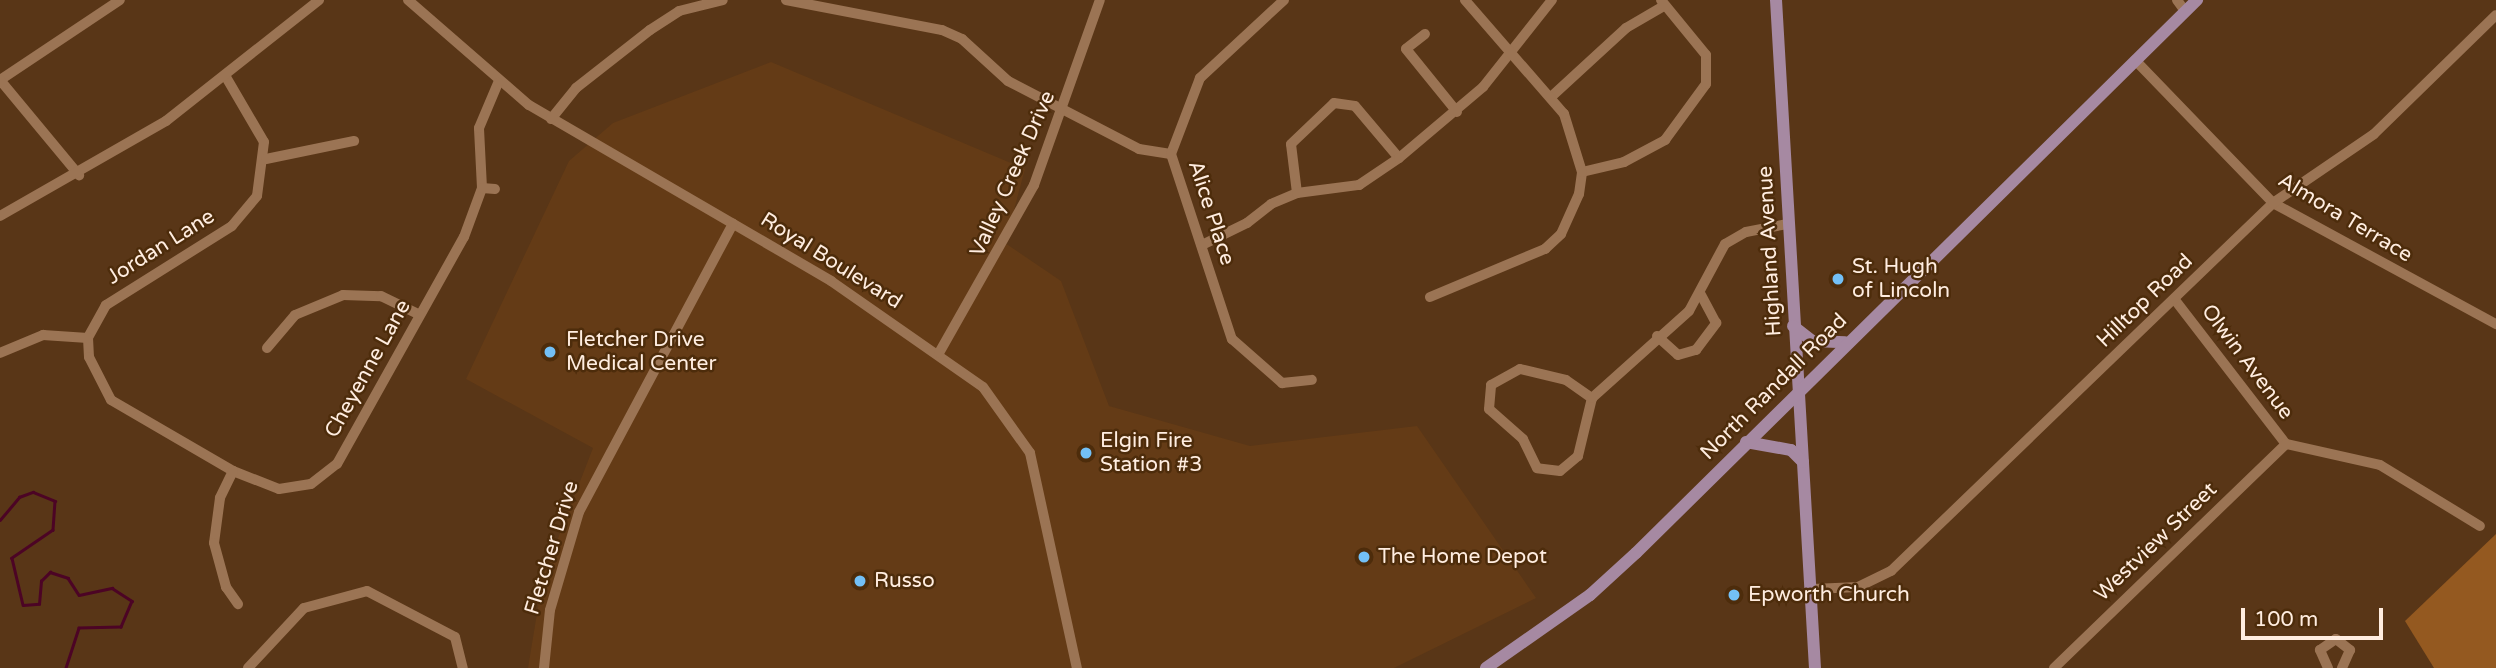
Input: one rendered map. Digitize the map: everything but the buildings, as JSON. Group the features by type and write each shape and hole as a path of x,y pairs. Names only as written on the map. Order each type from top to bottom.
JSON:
{"main road":[{"name":"Highland Avenue","path":"1776,0 1797,391 1813,589 1815,668"},
{"name":"North Randall Road","path":"1486,668 1590,595 1845,342 2197,0"},
{"path":"1793,326 1812,341 1845,342"},
{"path":"1746,442 1791,450 1803,462"}],"street":[{"path":"79,174 0,80 120,0"},
{"path":"0,216 79,174 226,77 319,0"},
{"name":"Royal Boulevard","path":"408,0 498,83 551,119 733,223 939,353 993,397 1030,453 1077,668"},
{"path":"551,119 576,88 650,30 678,11 723,0"},
{"path":"786,0 942,30 962,39 1008,80 1065,107 1139,149 1171,154"},
{"name":"Valley Creek Drive","path":"939,353 1016,223 1065,107 1100,0"},
{"name":"Alice Place","path":"1284,0 1200,78 1171,154 1232,339 1282,383 1311,380"},
{"path":"1430,297 1545,249 1574,213 1582,172 1563,114 1465,0"},
{"path":"1202,245 1297,193 1359,185 1399,158 1457,112 1552,0"},
{"path":"2177,0 2185,12"},
{"path":"1551,97 1626,28 1662,3 1706,55 1706,84 1665,140 1624,162 1582,172"},
{"name":"Hilltop Road","path":"1813,589 1858,587 1891,571 2273,203 2374,134 2496,15"},
{"path":"1425,34 1406,49 1457,112"},
{"name":"Almora Terrace","path":"2135,60 2273,203 2496,324"},
{"name":"Jordan Lane","path":"88,338 112,300 242,217 257,196 266,159 260,127 226,77"},
{"name":"Cheyenne Lane","path":"233,471 279,489 311,484 329,472 421,315 482,188 479,128 498,83"},
{"path":"1297,193 1291,144 1334,103 1355,106 1399,158"},
{"path":"266,159 354,141"},
{"path":"482,188 495,189"},
{"name":"Fletcher Drive","path":"544,668 550,610 584,501 733,223"},
{"path":"1592,398 1566,380 1530,369 1499,378 1488,397 1492,414 1516,431 1537,468 1549,474 1578,456 1592,398 1701,295 1729,241 1787,224"},
{"path":"267,348 295,315 342,295 381,296 421,315"},
{"path":"1657,336 1678,355 1696,350 1716,323 1701,295"},
{"name":"Olwin Avenue","path":"2175,300 2286,444 2380,465 2480,526"},
{"path":"0,353 43,335 88,338 91,368 104,394 233,471 220,498 214,544 226,587 238,604"},
{"name":"Westview Street","path":"2054,668 2286,444"},
{"path":"248,668 304,608 367,591 455,638 463,668"},
{"path":"2324,667 2320,650 2336,639 2350,650 2342,668"}],"shaded area":[{"path":"771,62 1025,169 1005,243 1061,281 1109,406 1250,446 1417,426 1536,598 1394,668 528,668 543,577 593,448 466,379 569,161 613,123"},
{"path":"2496,534 2496,668 2434,668 2405,621"}],"waterway":[{"path":"0,520 19,497 33,492 55,501 53,530 12,558 23,605 39,604 41,581 50,572 68,578 79,595 112,588 132,601 121,627 79,628 66,668"}],"place":[{"name":"St. Hugh of Lincoln","path":"1838,279"},
{"name":"Fletcher Drive Medical Center","path":"550,352"},
{"name":"Elgin Fire Station #3","path":"1086,453"},
{"name":"The Home Depot","path":"1364,557"},
{"name":"Russo","path":"860,581"},
{"name":"Epworth Church","path":"1734,595"}]}
